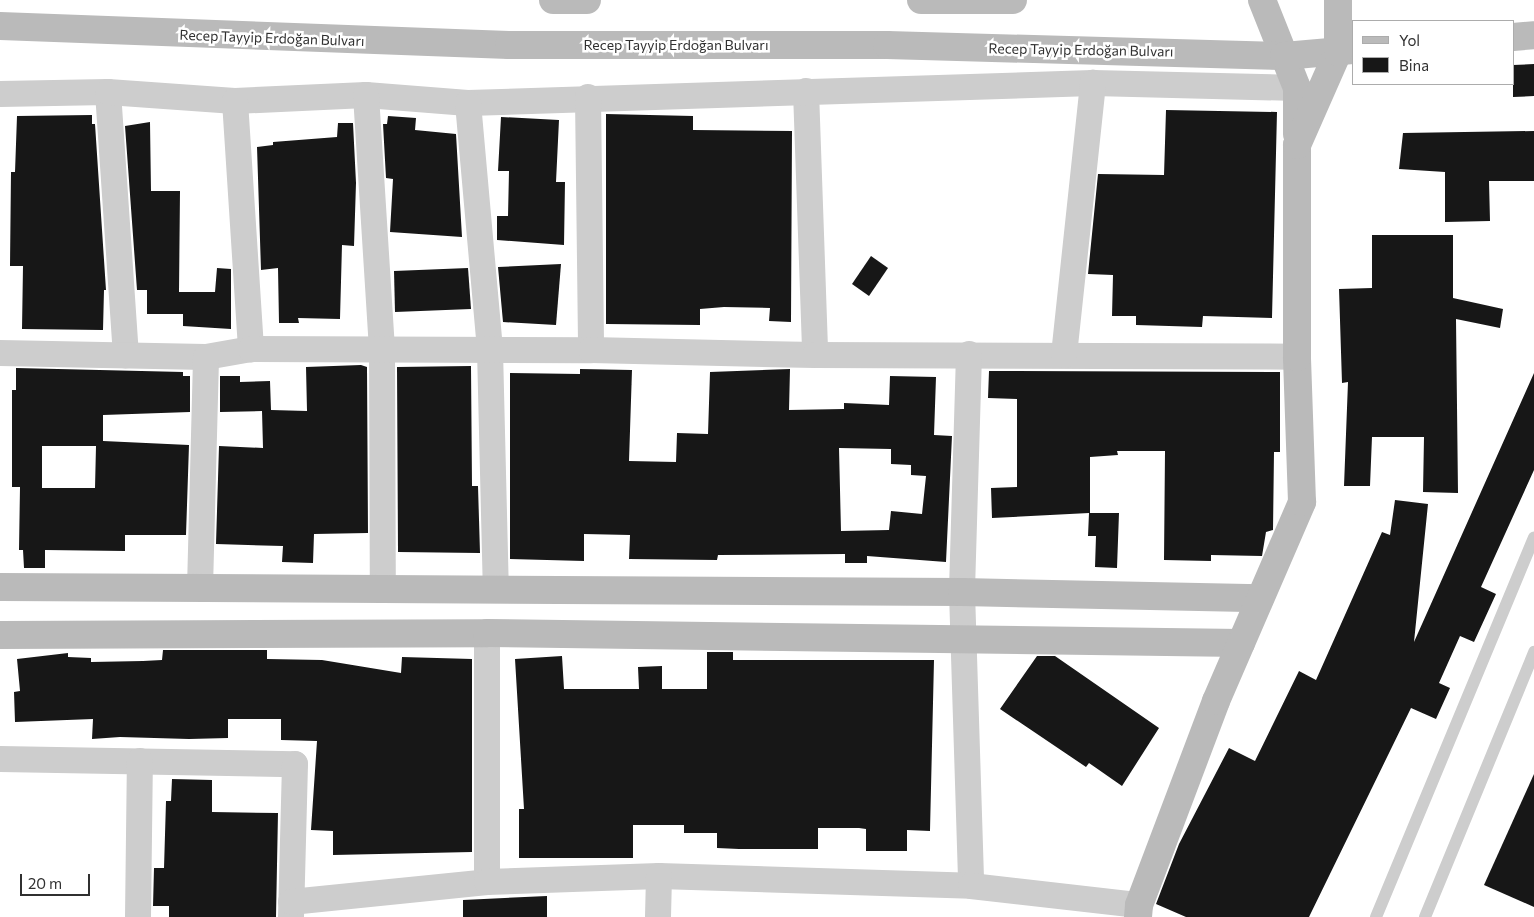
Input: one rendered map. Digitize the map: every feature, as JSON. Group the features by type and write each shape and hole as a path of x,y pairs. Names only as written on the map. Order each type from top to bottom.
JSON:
{"street":[{"path":"553,0 587,0"},
{"path":"921,0 1013,0"},
{"path":"0,759 295,764 291,909 487,882 659,876 972,886 1138,911 1216,701 1302,502 1297,357 1297,88 1262,0"},
{"path":"1297,145 1345,51 1338,0"},
{"name":"Recep Tayyip Erdoğan Bulvarı","path":"0,26 509,45 897,46 1284,56 1345,51"},
{"path":"1514,36 1534,35"},
{"path":"0,94 108,92 235,101 366,95 468,102 1093,83 1297,88"},
{"path":"1064,355 1093,83"},
{"path":"806,91 815,355"},
{"path":"108,92 126,355"},
{"path":"366,95 382,351 383,588"},
{"path":"588,97 591,350"},
{"path":"235,101 251,349"},
{"path":"468,102 490,350 496,589"},
{"path":"0,353 206,357 251,349 382,351 591,350 815,355 969,354 1297,357"},
{"path":"969,354 962,639 972,886"},
{"path":"200,588 206,357"},
{"path":"0,587 962,592 1260,598"},
{"path":"0,635 487,633 1242,642"},
{"path":"487,633 487,882"},
{"path":"138,917 140,761"},
{"path":"658,917 659,876"}],"lane":[{"path":"1376,917 1534,538"},
{"path":"1425,917 1534,652"}],"building":[{"path":"1534,64 1534,96 1513,97 1514,65"},
{"path":"1166,110 1277,112 1272,318 1203,316 1202,327 1136,325 1136,316 1112,316 1113,275 1088,274 1098,174 1164,175"},
{"path":"606,114 693,116 693,130 792,131 791,322 769,321 770,308 724,307 700,309 700,325 606,324"},
{"path":"92,115 92,124 95,124 106,290 104,290 103,330 22,329 23,266 10,266 11,172 15,172 17,116"},
{"path":"388,116 416,118 415,130 456,134 462,237 390,232 393,179 386,178 383,124 387,124"},
{"path":"501,117 559,120 556,182 565,182 564,245 497,240 497,216 508,216 509,171 498,171"},
{"path":"150,122 151,191 180,191 179,292 215,292 217,268 231,269 231,329 183,326 183,314 147,314 147,290 137,290 125,126"},
{"path":"338,123 353,123 356,183 354,246 342,245 340,319 298,318 299,323 279,323 278,268 261,270 257,147 273,145 273,142 337,137"},
{"path":"1534,131 1534,181 1489,181 1490,221 1445,222 1445,172 1399,169 1403,133"},
{"path":"1372,235 1453,235 1453,298 1503,309 1500,328 1456,319 1458,493 1423,492 1424,437 1372,437 1370,486 1344,486 1348,382 1342,383 1339,289 1372,288"},
{"path":"871,256 888,268 869,296 852,284"},
{"path":"561,264 556,325 503,322 498,267"},
{"path":"468,268 471,309 395,312 394,271"},
{"path":"361,365 367,367 368,533 314,534 313,563 282,562 283,546 216,544 219,446 263,448 262,411 220,412 220,376 240,376 240,382 270,381 271,410 307,411 306,367"},
{"path":"471,366 472,486 478,486 480,553 398,552 397,367"},
{"path":"16,368 183,372 183,376 190,376 190,412 103,415 103,441 189,445 186,535 125,535 125,551 45,550 45,568 24,568 23,550 19,550 20,487 12,487 12,390 16,390","holes":["42,446 96,446 95,488 42,488"]},
{"path":"580,369 632,370 629,461 676,462 677,433 708,434 710,372 790,369 789,410 844,409 844,403 889,405 890,376 936,377 934,435 952,436 946,562 867,556 867,563 845,563 845,554 718,555 717,560 629,559 630,535 584,534 584,561 510,559 510,373 580,374","holes":["839,448 891,449 891,464 911,465 911,475 926,476 922,514 891,511 889,530 841,531"]},
{"path":"989,371 1280,372 1280,452 1274,452 1273,530 1266,532 1262,556 1211,555 1211,561 1164,560 1165,451 1117,451 1118,455 1090,457 1090,513 1119,513 1117,568 1095,567 1096,536 1088,536 1089,513 992,518 991,488 1017,487 1017,399 988,398"},
{"path":"1534,373 1534,470 1481,587 1496,594 1474,642 1460,636 1439,683 1450,688 1436,719 1411,708 1309,917 1186,917 1156,904 1179,844 1229,748 1255,761 1299,671 1316,680 1382,532 1390,535 1395,500 1428,504 1414,642"},
{"path":"163,650 267,650 267,659 322,660 401,673 402,657 472,659 472,852 333,855 333,831 311,830 317,741 281,740 281,719 228,719 228,738 189,739 120,737 92,739 93,719 15,722 14,692 20,691 17,659 68,653 68,657 91,658 91,662 162,660"},
{"path":"707,652 733,652 733,660 934,660 930,831 907,830 907,851 866,851 866,829 859,828 818,828 818,849 739,849 717,848 717,833 684,833 684,825 633,825 633,858 519,858 519,809 524,809 515,659 562,656 564,689 639,689 638,667 662,666 662,689 707,689"},
{"path":"1037,656 1055,656 1159,728 1122,786 1089,763 1086,767 1000,709"},
{"path":"1534,774 1534,907 1484,885"},
{"path":"172,779 212,780 212,812 278,813 276,917 169,917 169,906 153,906 154,868 164,868 166,801 171,801"},
{"path":"547,896 547,917 463,917 463,900"}]}
